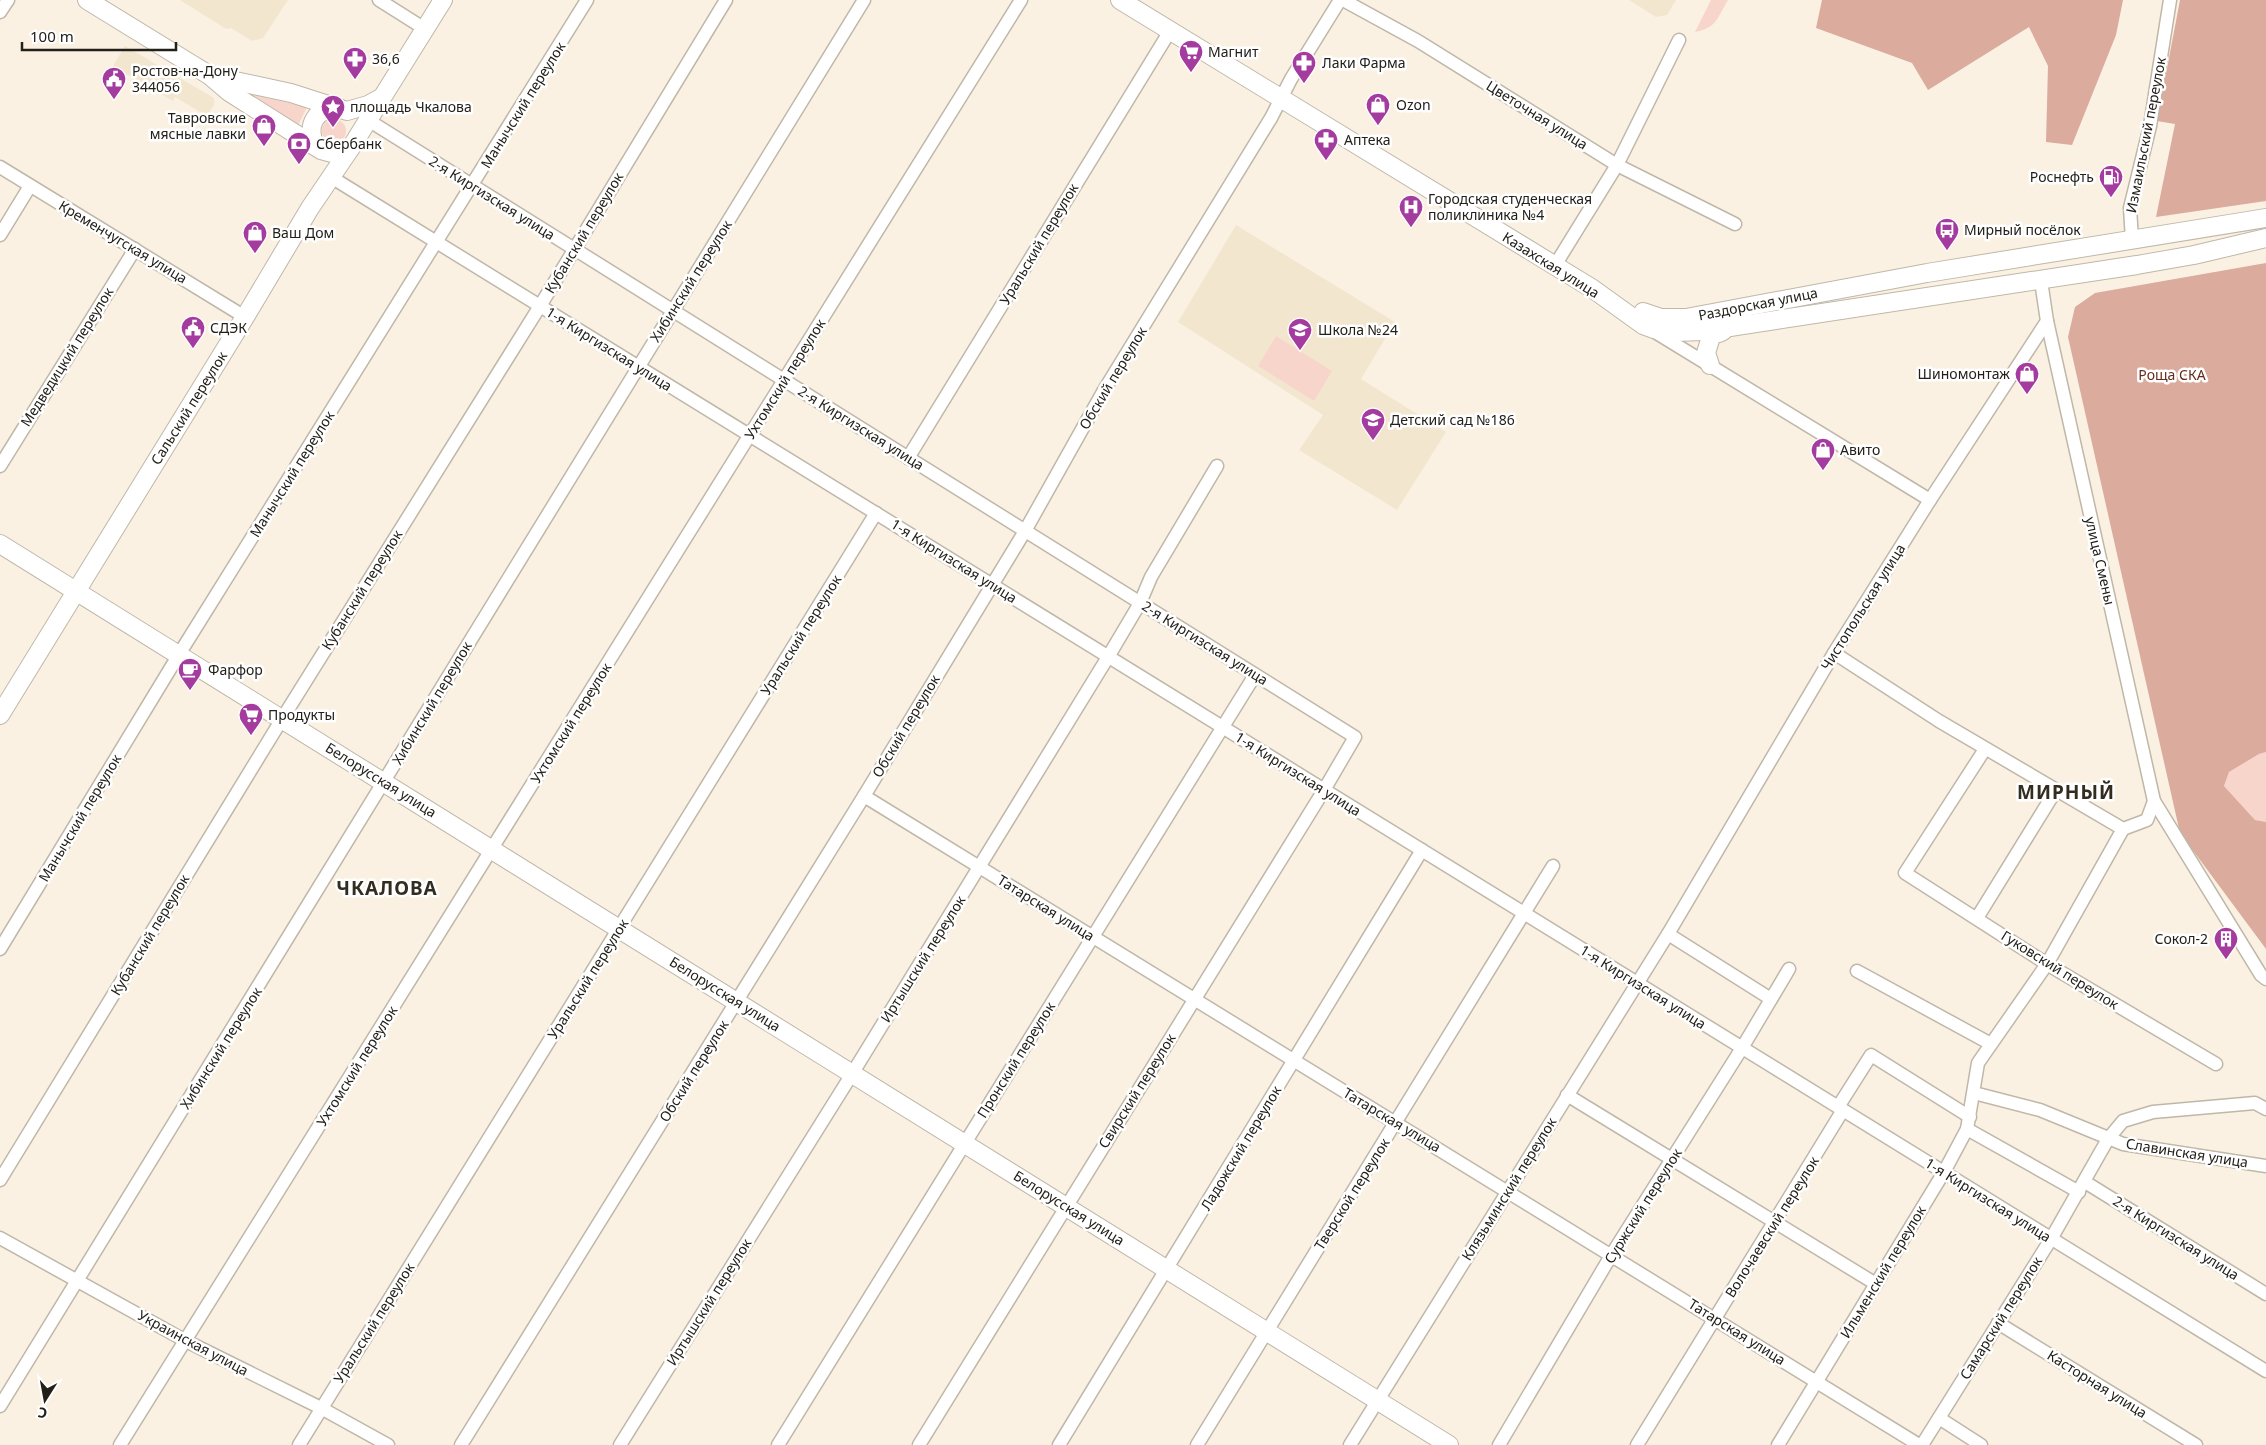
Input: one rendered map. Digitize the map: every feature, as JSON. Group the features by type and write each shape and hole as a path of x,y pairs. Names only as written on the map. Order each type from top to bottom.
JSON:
{"main road":[{"path":"87,0 210,75 229,92 318,148 336,154 352,145 357,133 356,124 343,110 291,93 210,75"},
{"name":"Сальский переулок","path":"0,714 245,318 319,193 352,145 443,0"},
{"name":"Казахская улица","path":"1120,0 1593,289 1643,325"},
{"path":"319,193 322,164 318,148 311,133 313,120 322,111 329,108 343,110 382,98"},
{"name":"Раздорская улица","path":"1593,289 1650,315 1675,319 1927,273 2266,218"},
{"name":"Раздорская улица","path":"1643,325 1675,332 1719,329 2041,281 2194,255 2266,238"},
{"path":"2132,240 2137,265"},
{"path":"1927,273 1931,298"},
{"path":"1710,365 1706,353 1719,329"},
{"name":"Белорусская улица","path":"0,544 1449,1445"}],"street":[{"path":"0,12 8,0"},
{"path":"379,0 425,29"},
{"name":"Манычский переулок","path":"0,950 178,656 588,0"},
{"name":"Кубанский переулок","path":"0,1180 282,719 540,306 726,0"},
{"name":"Хибинский переулок","path":"0,1406 864,0"},
{"name":"Ухтомский переулок","path":"120,1445 1021,0"},
{"name":"Обский переулок","path":"461,1445 864,796 1025,531 1103,392 1342,0"},
{"name":"Цветочная улица","path":"1342,0 1418,42 1617,165 1735,224"},
{"name":"Измаильский переулок","path":"2132,240 2130,208 2150,126 2170,0"},
{"name":"Уральский переулок","path":"908,458 1170,31"},
{"path":"1554,266 1617,165 1679,40"},
{"name":"2-я Киргизская улица","path":"368,120 1355,737"},
{"name":"Кременчугская улица","path":"0,167 245,318"},
{"name":"1-я Киргизская улица","path":"331,177 2266,1371"},
{"path":"0,235 30,186"},
{"name":"Медведицкий переулок","path":"0,466 135,249"},
{"path":"2041,281 2047,321"},
{"name":"Чистопольская улица","path":"1668,934 1834,653 1930,500 2047,321"},
{"name":"улица Смены","path":"2047,321 2154,801 2261,975 2266,979"},
{"name":"Казахская улица","path":"1643,325 1930,500"},
{"name":"Иртышский переулок","path":"620,1445 852,1074 1108,657 1140,603 1151,577 1216,466"},
{"name":"Уральский переулок","path":"299,1445 876,513"},
{"path":"1834,653 1985,749 2123,829 2147,820 2154,801"},
{"name":"Пронский переулок","path":"778,1445 1255,674"},
{"name":"Свирский переулок","path":"919,1445 1355,737"},
{"name":"Гуковский переулок","path":"1985,749 1905,873 2047,964 2216,1064"},
{"path":"1977,918 2056,790"},
{"name":"Татарская улица","path":"864,796 1920,1445"},
{"name":"Ильменский переулок","path":"1778,1445 1944,1172 1968,1123 1978,1063 2047,964 2123,829"},
{"name":"Ладожский переулок","path":"1059,1445 1422,850"},
{"name":"Тверской переулок","path":"1197,1445 1553,866"},
{"path":"1668,934 1771,999"},
{"name":"Клязьминский переулок","path":"1350,1445 1668,934"},
{"name":"Суржский переулок","path":"1499,1445 1612,1254 1742,1048 1789,969"},
{"path":"1858,971 1991,1044"},
{"name":"2-я Киргизская улица","path":"1871,1055 1968,1123 2266,1294"},
{"name":"Волочаевский переулок","path":"1638,1445 1774,1222 1871,1055"},
{"name":"Славинская улица","path":"1974,1093 2040,1110 2123,1144 2266,1166"},
{"path":"1567,1095 1876,1284"},
{"path":"2108,1139 2123,1121 2153,1112 2256,1103 2266,1109"},
{"name":"Самарский переулок","path":"1920,1445 2051,1239 2108,1139"},
{"name":"Украинская улица","path":"0,1238 186,1340 321,1408 388,1445"},
{"name":"Касторная улица","path":"1998,1323 2196,1445"},
{"path":"1938,1418 1981,1445"}],"shaded area":[{"path":"180,0 288,0 263,38 252,41 231,28 226,29"},
{"path":"1629,0 1676,0 1667,15 1656,17"},
{"path":"1711,0 1728,0 1719,17 1712,25 1695,32"},
{"path":"125,46 214,98 214,105 207,116 175,97 173,101 113,66"},
{"path":"241,92 307,107 298,126"},
{"path":"334,119 343,122 346,131 343,140 334,143 325,140 322,131 325,122"},
{"name":"Школа №24","path":"1236,225 1395,322 1361,379 1446,432 1397,510 1299,450 1323,415 1178,322"},
{"path":"1276,336 1332,371 1314,401 1258,366"},
{"path":"2266,752 2266,822 2255,820 2224,786 2229,772 2259,754"}],"green space":[{"path":"1822,0 2123,0 2116,35 2072,145 2046,142 2048,66 2029,27 1928,90 1912,63 1816,28"},
{"path":"2180,0 2266,0 2266,201 2156,217 2175,124 2157,121"},
{"name":"Роща СКА","path":"2266,263 2266,752 2259,754 2229,772 2224,786 2255,820 2266,822 2266,949 2180,833 2068,337 2075,307 2095,293"}],"place":[{"name":"Магнит","path":"1191,73"},
{"name":"36,6","path":"355,80"},
{"name":"Лаки Фарма","path":"1304,84"},
{"name":"Ростов-на-Дону 344056","path":"114,100"},
{"name":"Ozon","path":"1378,126"},
{"name":"площадь Чкалова","path":"333,128"},
{"name":"Тавровские мясные лавки","path":"264,147"},
{"name":"Аптека","path":"1326,161"},
{"name":"Сбербанк","path":"299,165"},
{"name":"Роснефть","path":"2111,198"},
{"name":"Городская студенческая поликлиника №4","path":"1411,228"},
{"name":"Мирный посёлок","path":"1947,251"},
{"name":"Ваш Дом","path":"255,254"},
{"name":"СДЭК","path":"193,349"},
{"name":"Школа №24","path":"1300,351"},
{"name":"Шиномонтаж","path":"2027,395"},
{"name":"Детский сад №186","path":"1373,441"},
{"name":"Авито","path":"1823,471"},
{"name":"Фарфор","path":"190,691"},
{"name":"Продукты","path":"251,736"},
{"name":"Сокол-2","path":"2226,960"}],"district":[{"name":"МИРНЫЙ","path":"2066,792"},
{"name":"ЧКАЛОВА","path":"387,888"}]}
